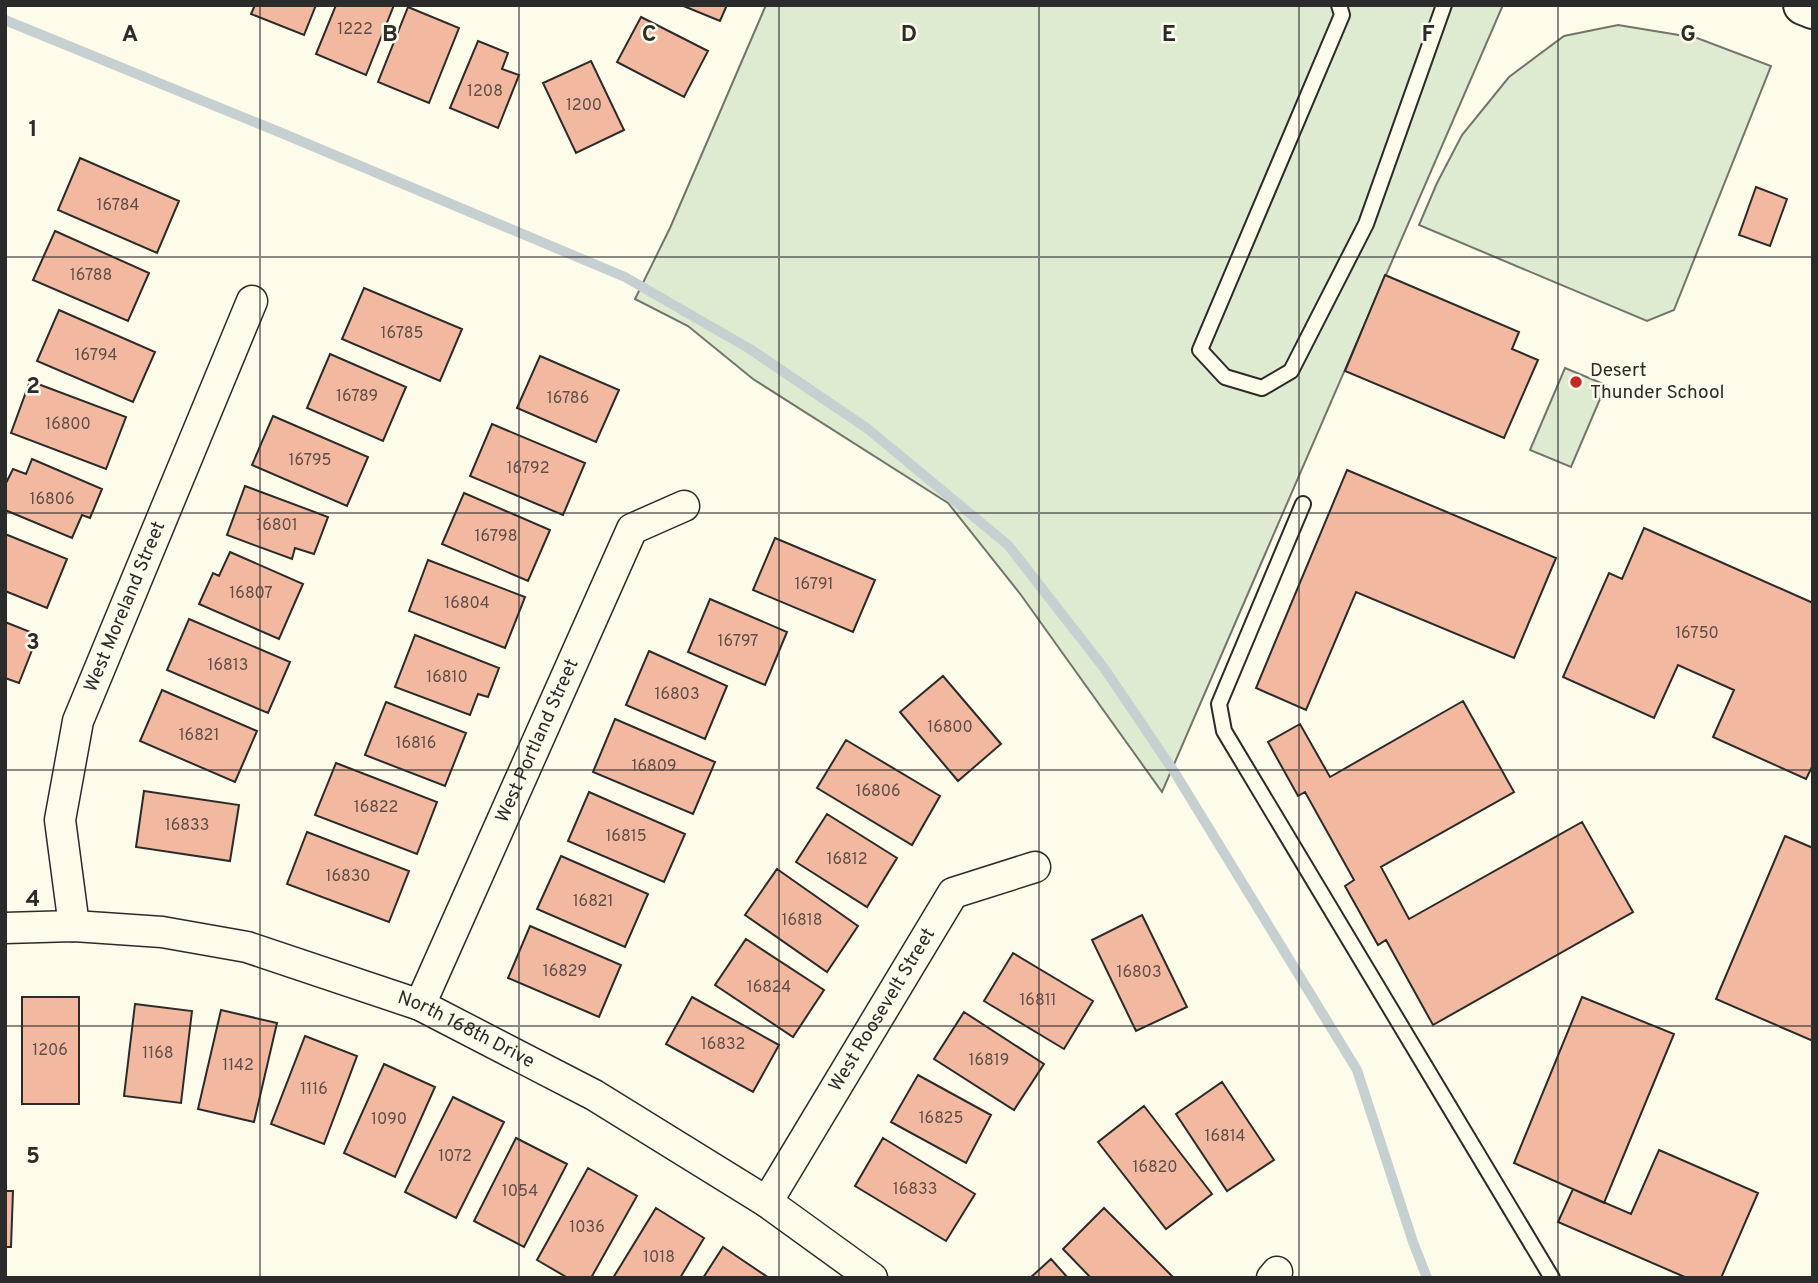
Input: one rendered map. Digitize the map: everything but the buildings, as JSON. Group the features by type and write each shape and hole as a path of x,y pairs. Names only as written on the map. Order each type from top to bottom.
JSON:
{"street":[{"path":"1803,5 1813,9"},
{"name":"West Moreland Street","path":"74,926 60,820 78,721 252,302"},
{"name":"West Portland Street","path":"421,1005 632,529 684,506"},
{"name":"West Roosevelt Street","path":"767,1202 953,893 1035,867"},
{"name":"North 168th Drive","path":"5,928 74,926 162,932 247,947 421,1005 594,1094 767,1202 872,1278"}],"lane":[{"path":"1339,5 1342,15 1200,350 1225,377 1262,387 1291,371 1366,224 1444,5"},
{"path":"1303,504 1219,704 1224,731 1552,1278"}],"green space":[{"path":"766,5 1503,5 1162,792 1021,595 948,503 753,379 688,326 635,299 670,228"},
{"path":"1618,25 1697,38 1771,66 1674,310 1647,321 1419,225 1462,135 1509,77 1564,36"},
{"path":"1565,368 1606,385 1571,467 1530,450"}],"waterway":[{"path":"5,20 625,277 750,349 868,429 1008,545 1104,668 1175,773 1357,1070 1427,1278"}],"place":[{"name":"Desert Thunder School","path":"1576,382"}]}
